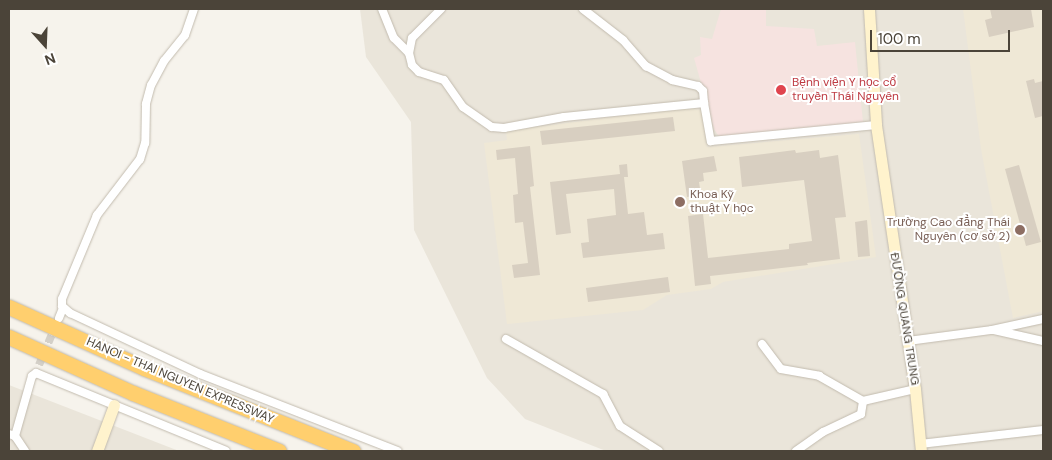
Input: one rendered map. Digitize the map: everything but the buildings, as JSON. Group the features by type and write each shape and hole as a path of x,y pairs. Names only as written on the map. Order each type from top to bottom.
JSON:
{"highway":[{"name":"HANOI - THAI NGUYEN EXPRESSWAY","path":"9,307 144,368 353,451"},
{"path":"9,337 133,393 279,451"}],"main road":[{"name":"ĐƯỜNG QUANG TRUNG","path":"869,9 876,125 915,389 920,448"},
{"path":"97,451 114,405"}],"street":[{"path":"59,318 63,308 62,299 97,215 140,159 145,143 146,104 151,85 164,62 188,30 194,9"},
{"path":"382,9 394,38 410,53"},
{"path":"441,9 412,38 410,53 415,70 444,80 463,107 492,127 504,128 564,117 704,103"},
{"path":"583,9 623,40 646,66 672,80 698,86 703,91 711,142 876,125"},
{"path":"63,308 200,374 397,451"},
{"path":"908,341 992,330 1043,319"},
{"path":"992,330 1043,341"},
{"path":"506,339 603,394 620,426 659,451"},
{"path":"762,344 781,369 819,376 863,401 915,389"},
{"path":"25,451 12,435 32,376 38,369 114,405 226,451"},
{"path":"796,451 823,432 861,414 863,401"},
{"path":"920,448 1043,430"}],"shaded area":[{"path":"360,9 1043,9 1043,451 606,451 525,419 487,378 414,230 411,122 366,57"},
{"name":"Bệnh viện Y học cổ truyền Thái Nguyên","path":"721,9 766,9 766,26 814,29 817,46 855,42 863,122 721,137 718,135 714,129 694,58 701,55 700,37 712,39"},
{"name":"Trường Cao đẳng Thái Nguyên (cơ sở 2)","path":"963,9 1043,9 1043,311 1013,318 981,149"},
{"name":"Khoa Kỹ thuật Y học","path":"681,108 702,110 707,147 859,134 876,257 723,282 711,289 667,295 643,310 507,324 484,143 507,140 506,131"},
{"path":"9,385 179,451 9,451"}],"tunnel":[{"path":"39,365 55,327"}],"place":[{"name":"Bệnh viện Y học cổ truyền Thái Nguyên","path":"781,90"},
{"name":"Khoa Kỹ thuật Y học","path":"680,202"},
{"name":"Trường Cao đẳng Thái Nguyên (cơ sở 2)","path":"1020,230"}]}
